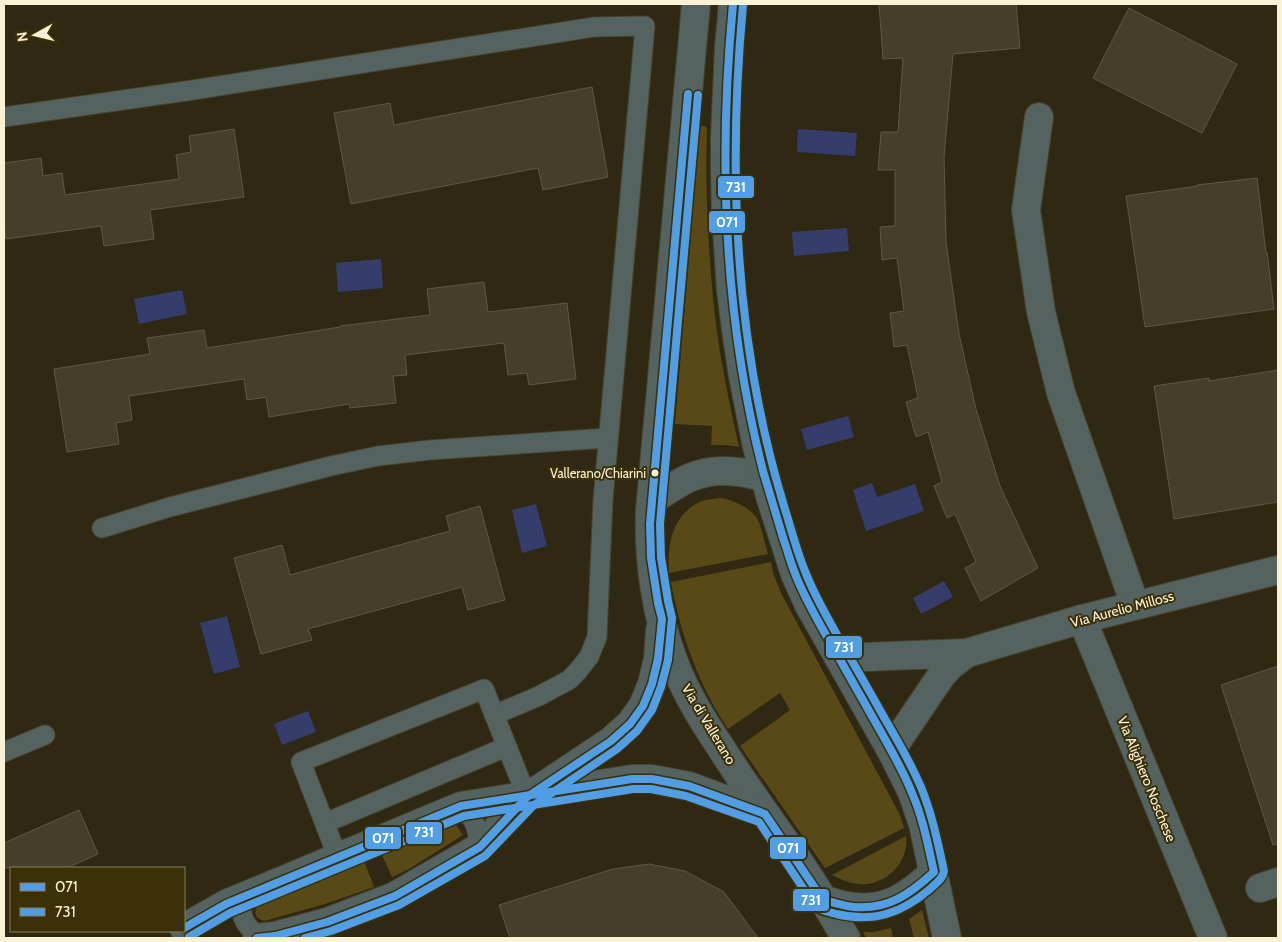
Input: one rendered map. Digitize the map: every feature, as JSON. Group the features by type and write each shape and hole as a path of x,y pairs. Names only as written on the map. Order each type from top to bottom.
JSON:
{"street":[{"name":"Via di Vallerano","path":"696,4 650,524 651,558 658,603 674,663 699,714 809,877 846,938"},
{"path":"733,4 727,85 725,174 729,255 736,329 754,432 765,478 795,574 809,604 891,750 912,792 934,872 947,938"},
{"path":"1039,117 1026,210 1041,312 1060,393 1135,605"},
{"path":"652,500 689,478 712,472 726,470 765,478"},
{"name":"Via Aurelio Milloss","path":"840,658 967,653 1082,619 1278,570"},
{"path":"258,938 275,936 327,922 395,896 480,847 527,797 611,741 637,716 652,684 658,659 662,619"},
{"name":"Via Alighiero Noschese","path":"1082,619 1212,938"},
{"name":"Via Aurelio Milloss","path":"891,750 941,676 950,666 967,653"},
{"path":"185,927 209,913 241,898 460,806 632,779 652,779 689,786 765,814"},
{"path":"824,900 861,908 884,905 910,893 934,872"}],"lane":[{"path":"4,117 202,89 594,27 645,26 603,500 597,637 594,647 583,665 569,680 539,696 494,715"},
{"path":"102,528 170,507 378,456 430,450 608,438"},
{"path":"338,858 302,762 484,689 527,797"},
{"path":"4,752 45,735"},
{"path":"325,823 506,747"},
{"path":"460,806 472,817 480,847"},
{"path":"241,898 241,911 245,924 258,938"}],"shaded area":[{"path":"702,126 707,128 706,173 710,263 716,326 721,361 739,447 711,445 712,426 675,424 700,128"},
{"path":"721,498 742,505 755,515 768,554 669,573 670,544 679,520 697,503"},
{"path":"771,562 781,593 900,815 904,828 825,868 740,746 790,710 780,693 728,729 710,699 690,654 677,611 671,582"},
{"path":"456,825 463,835 409,869 392,877 382,855"},
{"path":"906,836 904,855 899,864 886,877 877,882 868,884 851,883 832,875"},
{"path":"364,861 374,887 325,904 264,921 256,916 255,912 259,904"},
{"path":"922,910 929,938 914,938 909,919"},
{"path":"891,928 893,938 866,938 863,932 874,932"}],"water":[{"path":"798,129 857,133 855,156 797,152"},
{"path":"847,228 849,251 794,256 792,232"},
{"path":"381,259 383,288 338,292 336,263"},
{"path":"182,290 187,314 139,324 134,299"},
{"path":"848,416 854,437 807,450 801,429"},
{"path":"872,483 877,497 915,484 924,511 866,531 853,490"},
{"path":"536,504 547,546 522,553 512,510"},
{"path":"944,581 953,597 921,614 913,598"},
{"path":"227,616 240,667 214,674 200,623"},
{"path":"308,711 316,732 282,745 274,724"}],"building":[{"path":"879,4 1016,4 1020,48 953,54 944,157 946,242 959,334 976,409 1000,486 1038,568 981,601 965,568 976,562 955,514 947,518 934,486 942,482 928,432 916,437 906,402 918,398 907,345 894,347 890,313 904,311 897,258 882,260 880,227 895,226 895,170 878,170 881,132 898,132 903,58 883,59"},
{"path":"1129,8 1237,64 1202,133 1093,78"},
{"path":"592,87 608,177 543,190 538,168 351,204 334,113 390,103 394,125"},
{"path":"234,129 244,197 150,210 154,239 104,246 101,226 6,239 4,224 4,163 41,158 43,176 62,173 65,195 179,179 176,155 191,152 189,136"},
{"path":"1257,178 1274,309 1145,327 1126,196"},
{"path":"484,282 488,312 567,303 576,379 529,385 527,373 508,375 504,343 405,355 407,375 393,376 396,403 350,408 349,404 269,417 266,397 247,400 244,379 129,396 132,420 116,423 119,444 67,452 54,369 150,354 147,338 204,330 207,348 340,326 430,315 427,289"},
{"path":"1278,370 1278,502 1174,519 1154,386 1209,378 1209,381"},
{"path":"480,506 505,600 468,610 462,587 308,629 312,640 261,654 234,558 282,545 290,575 450,531 446,516"},
{"path":"1278,666 1278,844 1273,845 1221,685"},
{"path":"79,810 98,854 69,867 4,868 4,843"},
{"path":"649,864 685,871 724,892 758,938 510,938 499,905 613,869"}],"transit line":[{"name":"071","path":"185,927 226,904 461,806 632,779 652,779 689,786 765,814 823,900 854,907 877,906 907,894 934,872 922,822 909,785 804,595 791,563 763,471 740,355 732,297 728,239 726,121 733,4"},
{"name":"731","path":"189,937 230,913 464,816 633,789 651,789 686,796 759,822 815,906 825,911 863,917 887,914 909,904 930,889 942,876 944,871 937,839 921,787 904,753 812,589 802,565 770,456 756,393 746,329 736,199 738,70 743,5"},
{"name":"071","path":"257,938 275,936 327,922 395,896 480,847 527,797 611,741 630,724 643,706 652,684 658,659 662,619 651,558 650,524 688,94"},
{"name":"731","path":"305,938 331,931 399,905 485,856 534,805 617,749 637,731 652,710 661,687 668,660 672,618 661,557 660,524 698,95"}],"place":[{"name":"Vallerano/Chiarini","path":"655,473"}]}
